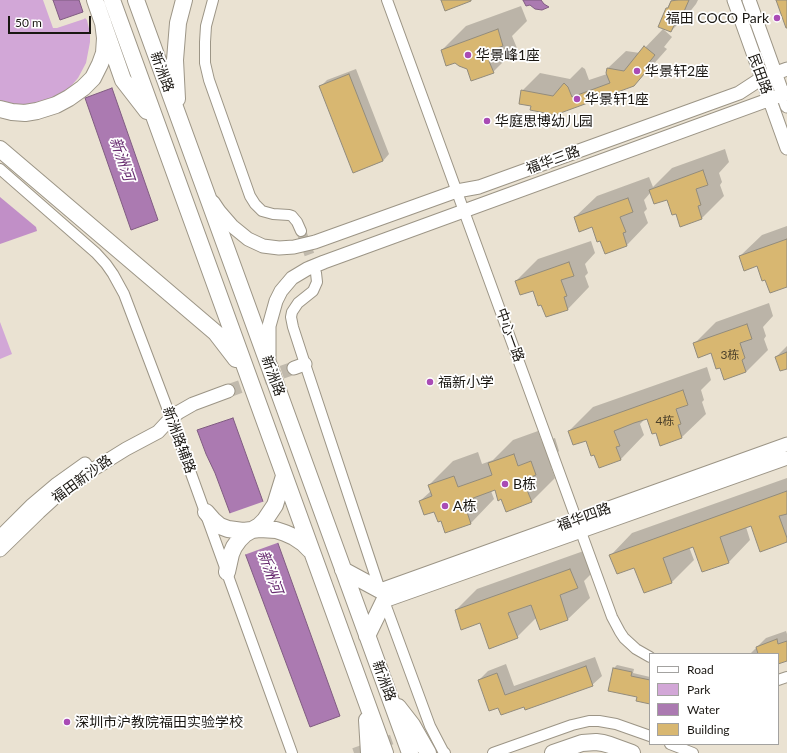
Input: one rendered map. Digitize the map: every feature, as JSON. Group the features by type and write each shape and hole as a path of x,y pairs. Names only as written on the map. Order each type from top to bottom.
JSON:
{"main road":[{"path":"95,0 123,80 156,123"},
{"name":"新洲路","path":"112,0 385,753"},
{"name":"新洲路","path":"136,0 410,753"},
{"path":"178,114 175,60 178,23 184,0"},
{"path":"0,109 25,113 37,111 56,105 69,98 82,88 93,78 104,53 103,22"},
{"path":"0,150 216,333 233,353 249,379"},
{"path":"226,572 234,547 239,540 259,526 270,514 279,495 284,476"},
{"path":"206,512 220,526 228,529 243,531 260,529 276,530 294,536 312,551"},
{"path":"343,570 382,595 367,636"},
{"path":"388,694 412,724 428,753"},
{"path":"366,702 369,753"},
{"path":"552,753 582,743 596,742 610,745 632,753"}],"street":[{"path":"213,0 206,26 204,42 205,63 209,80 250,196 262,211 292,216 297,222 301,231"},
{"name":"中心一路","path":"387,0 616,626 630,644 649,656"},
{"name":"民田路","path":"734,0 787,148"},
{"name":"民田路","path":"749,0 781,71 786,98"},
{"name":"福华三路","path":"205,190 218,211 232,226 248,239 263,246 279,248 294,247 315,242 457,191 479,187 739,93 762,78 781,71"},
{"name":"福华三路","path":"269,366 269,326 276,301 292,278 307,269 770,100 786,98"},
{"name":"新洲路辅路","path":"0,169 87,244 106,264 124,294 206,512 226,572 292,753"},
{"path":"316,273 316,287 313,291 302,298 292,312 291,316 299,366 382,595 427,727 445,753"},
{"name":"福田新沙路","path":"0,550 38,512 89,472 136,443 158,432 171,418 187,407 228,391"},
{"name":"福田新沙路","path":"0,537 31,506 57,484 83,466 155,423 171,418"},
{"name":"福华四路","path":"579,525 787,444"},
{"name":"福华四路","path":"382,595 579,525 787,458"},
{"path":"493,753 572,725 589,721 616,724 649,736"},
{"path":"673,745 693,753"}],"green space":[{"path":"0,0 43,0 53,28 85,18 87,20 90,33 90,42 86,63 78,78 65,92 42,103 18,106 0,103"},
{"path":"0,322 12,354 0,359"}],"shaded area":[{"path":"0,197 36,227 37,231 0,244"}],"water":[{"path":"53,0 79,0 83,12 60,20"},
{"path":"523,0 541,0 549,7 542,10 535,9 530,5 526,6"},
{"name":"新洲河","path":"112,88 158,220 131,230 85,98"},
{"name":"新洲河","path":"233,418 340,716 310,727 215,473 197,430"}],"pier":[{"path":"265,501 280,542 244,555 228,514"}],"building":[{"path":"441,0 471,0 471,1 445,11"},
{"path":"689,0 679,23 676,21 671,32 658,27 666,8 668,8 671,1"},
{"path":"776,0 787,0 787,28 786,28"},
{"name":"华景峰1座","path":"498,29 503,46 495,49 489,61 494,73 471,81 467,69 455,63 446,66 441,50"},
{"path":"644,46 655,55 647,65 650,67 634,86 555,115 530,110 531,106 519,104 521,90 553,96 564,83 568,87 572,97 610,83 606,73 607,68 624,71"},
{"path":"349,74 383,161 353,173 319,86"},
{"path":"703,170 708,185 696,189 701,205 698,206 702,219 680,227 676,214 672,215 667,200 654,204 649,190"},
{"path":"628,198 633,212 620,217 626,232 623,233 627,246 605,254 600,241 597,242 592,227 579,232 574,217"},
{"path":"787,239 787,287 770,293 765,280 762,281 757,266 744,271 739,256"},
{"path":"569,262 574,276 561,280 567,296 564,297 568,310 546,317 541,305 538,306 533,291 520,295 515,281"},
{"path":"747,324 752,339 740,343 745,358 742,360 746,372 724,380 720,368 716,369 711,353 698,358 693,343"},
{"path":"787,352 787,369 780,371 775,357"},
{"path":"683,390 688,405 676,409 681,424 678,425 682,438 660,446 656,433 652,434 647,419 634,423 614,431 620,446 616,447 621,460 599,468 594,455 591,456 586,441 573,445 568,431"},
{"path":"514,454 518,466 531,461 536,475 527,479 531,489 527,490 532,502 506,512 501,499 498,501 495,490 466,501 470,511 467,512 471,524 445,533 441,521 438,522 434,512 424,515 419,501 432,496 428,485 454,476 458,487 492,475 488,463"},
{"path":"787,491 787,514 779,516 787,542 760,552 751,526 720,537 729,563 702,572 693,547 663,558 672,583 644,593 634,568 617,574 609,555"},
{"path":"570,569 578,588 560,595 568,620 540,630 531,605 508,613 518,638 489,649 480,623 461,630 455,610"},
{"path":"777,639 778,644 787,641 787,661 779,664 779,653 758,653 756,647"},
{"path":"586,666 593,686 525,710 524,707 501,715 498,708 489,711 478,680 497,673 505,695"},
{"path":"613,668 632,672 631,676 649,680 649,704 636,701 637,697 608,691"}],"tunnel":[{"path":"301,231 316,273"},
{"path":"228,391 294,368"},
{"path":"354,753 424,728"}],"place":[{"name":"福田 COCO Park","path":"777,18"},
{"name":"华景峰1座","path":"468,55"},
{"name":"华景轩2座","path":"637,71"},
{"name":"华景轩1座","path":"577,99"},
{"name":"华庭思博幼儿园","path":"487,121"},
{"name":"福新小学","path":"430,382"},
{"name":"B栋","path":"505,484"},
{"name":"A栋","path":"445,506"},
{"name":"深圳市沪教院福田实验学校","path":"67,722"}]}
